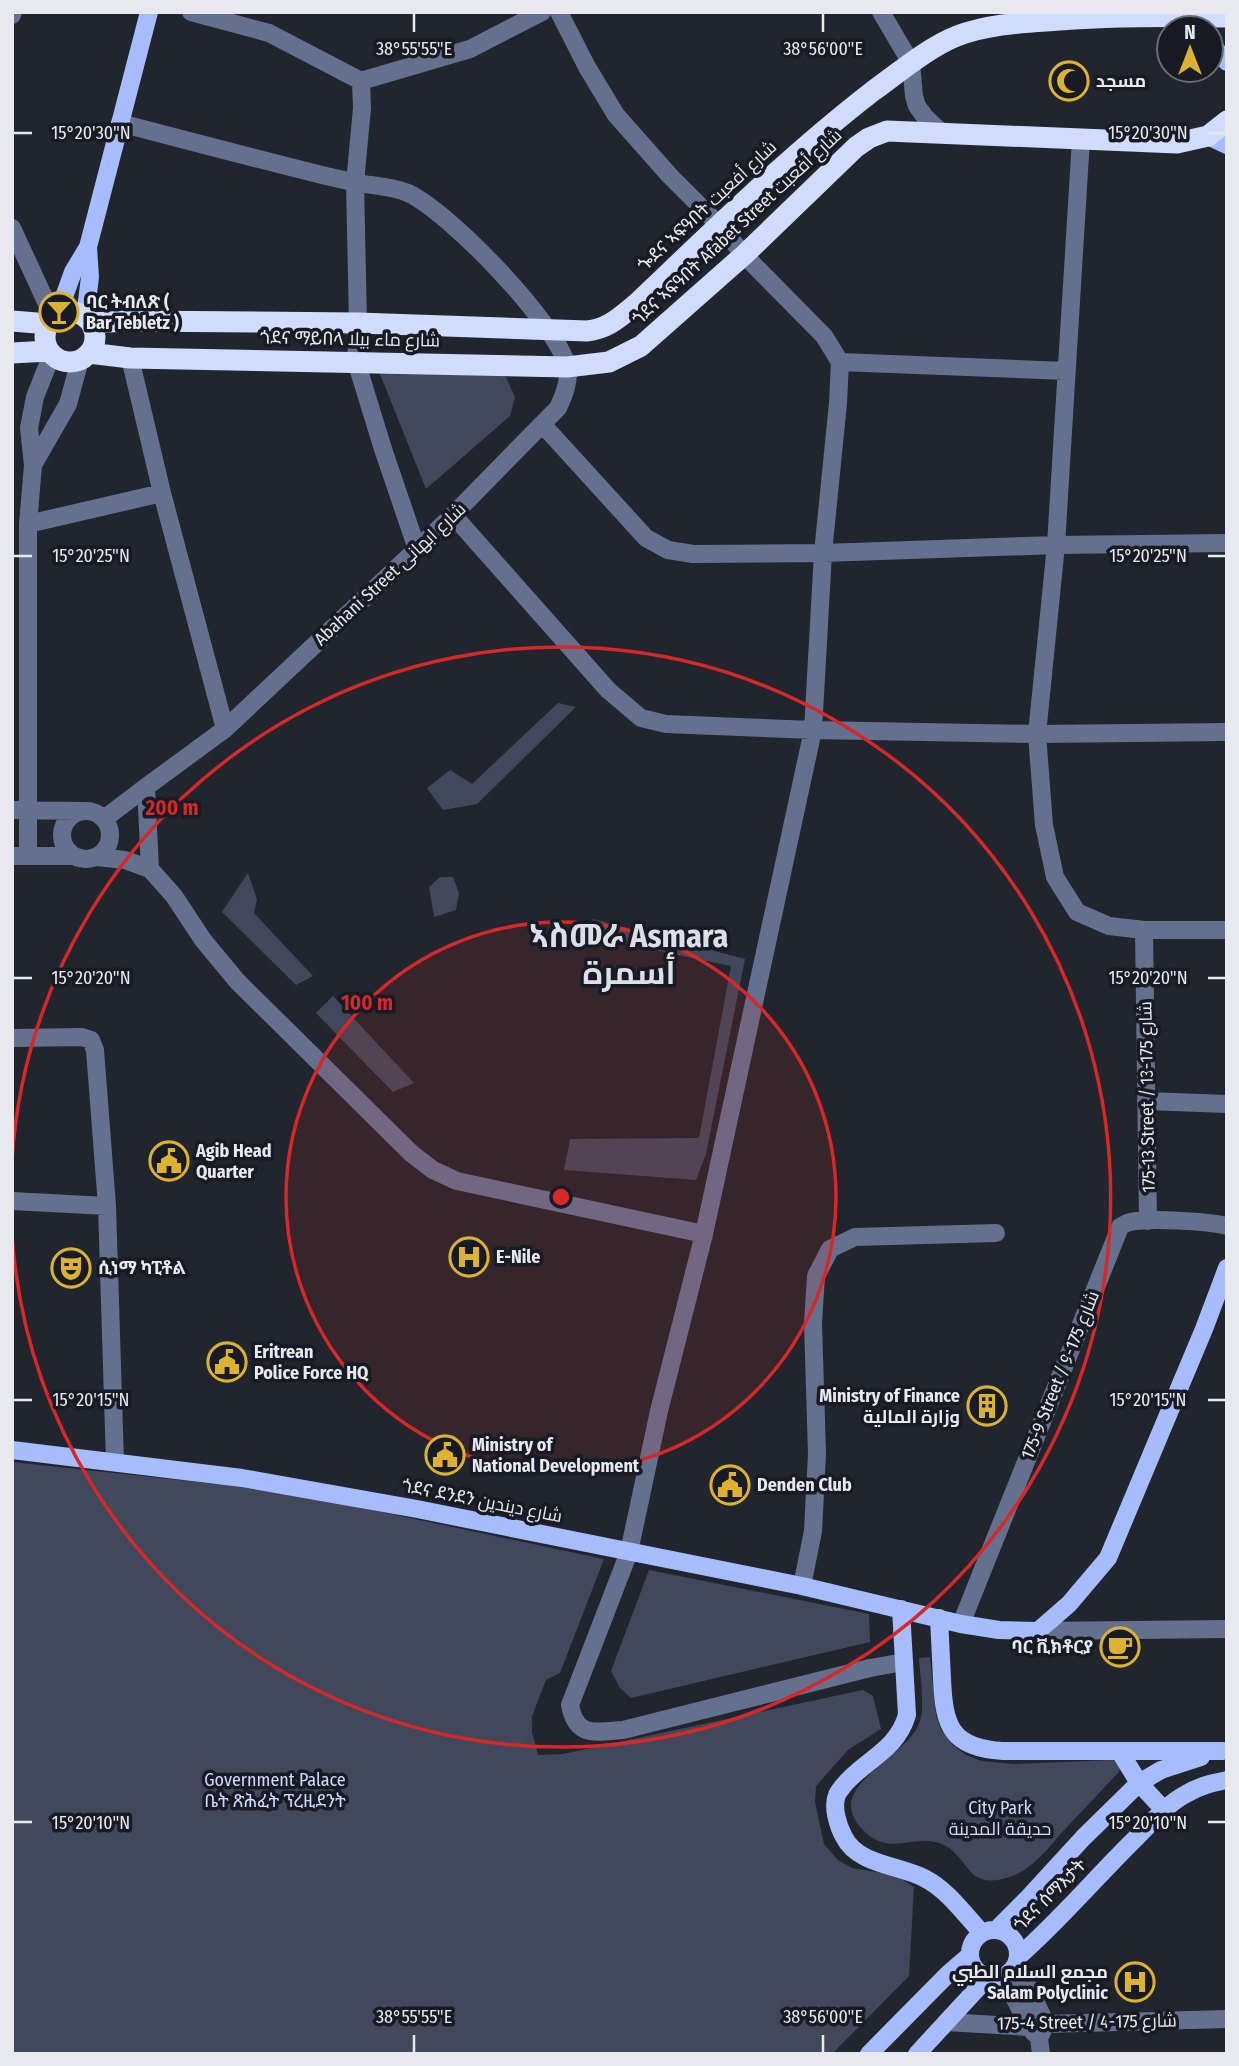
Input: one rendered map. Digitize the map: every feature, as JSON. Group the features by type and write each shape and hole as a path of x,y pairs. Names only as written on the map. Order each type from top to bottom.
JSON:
{"highway":[{"name":"ጐደና ኣፍዓበት شارع أفعبت","path":"599,330 613,323 636,304 791,159 845,113 911,63 955,36 984,28 1077,15 1155,20"},
{"name":"ጎደና ኣፍዓበት Afabet Street شارع أفعبت","path":"609,362 641,346 744,255 856,147 869,138 887,131 1177,143 1218,140 1227,121"},
{"path":"12,321 53,320 66,313 76,313 88,320 95,339 85,357 65,361 51,352 45,338 53,320"},
{"name":"ጎደና ማይበላ شارع ماء بيلا","path":"88,320 358,323 599,330"},
{"path":"12,354 51,352"},
{"name":"ጎደና ማይበላ شارع ماء بيلا","path":"85,357 567,367 609,362"}],"main road":[{"path":"53,320 73,272 88,247 149,12"},
{"path":"88,247 88,320"},
{"path":"1038,1631 1069,1604 1108,1558 1227,1268"},
{"name":"ጎደና ደንደን شارع ديندين","path":"12,1450 256,1480 417,1509 802,1586 961,1624 999,1630 1038,1631"},
{"path":"901,1609 907,1716 903,1730 890,1746 850,1777 837,1795 839,1826 845,1841 860,1854 924,1878 947,1894 989,1932"},
{"path":"939,1618 943,1702 948,1724 970,1745 984,1750 1225,1751"},
{"name":"ጎደና ሰማእታት","path":"869,2054 970,1955 973,1942 989,1932 1028,1898 1139,1783 1161,1770 1225,1751"},
{"path":"1120,1752 1139,1783 1164,1810"},
{"name":"ጎደና ሰማእታት","path":"917,2054 947,2022 1053,1926 1164,1810 1185,1794 1207,1784 1227,1780"},
{"name":"ጎደና ሰማእታት","path":"989,1932 1003,1932 1015,1941 1018,1948 1007,1969"},
{"path":"970,1955 975,1969 1007,1969"}],"street":[{"path":"191,12 269,33 361,81 470,50 542,12"},
{"path":"559,12 587,67 616,115 744,255 824,336 841,362 823,553 813,730 704,1234 659,1411 629,1552 570,1705 578,1727 595,1732 623,1730 857,1671 904,1662"},
{"path":"881,12 911,63 914,96 918,106 925,117 942,132"},
{"path":"361,81 362,108 355,183 358,323 356,361 417,549"},
{"path":"120,123 355,183 383,186 408,193 436,210 510,282 547,328 560,348 567,367"},
{"path":"1081,139 1056,544 1037,734 1044,825 1055,877 1077,912 1109,926 1144,930 1227,930"},
{"path":"12,228 53,320"},
{"path":"51,352 35,397 29,428 33,465 19,616 20,856 73,856 89,859 97,857 125,860 150,869 174,896 203,940 237,981 412,1154 433,1170 457,1181 704,1234"},
{"path":"33,465 68,404 85,357"},
{"path":"130,358 162,494 225,729"},
{"path":"841,362 1066,371"},
{"name":"Abahani Street شارع ابهانى","path":"104,819 225,729 453,515 558,408 565,391 567,367"},
{"path":"543,425 646,537 668,550 693,554 823,553 1056,544 1227,543"},
{"path":"27,524 162,494"},
{"path":"453,515 608,690 641,718 666,724 813,730 1037,734 1227,732"},
{"path":"146,787 150,869"},
{"path":"20,811 94,812 104,819 110,833 107,847 97,857"},
{"path":"73,856 63,843 63,827 67,819 81,811"},
{"name":"175-13 Street / شارع 175-13","path":"1144,930 1149,1221"},
{"path":"12,1038 82,1037 91,1040 95,1050 107,1206 115,1462"},
{"path":"1146,1101 1227,1104"},
{"path":"12,1201 107,1206"},
{"name":"175-9 Street / شارع 175-9","path":"961,1624 1120,1227 1127,1222 1149,1221 1227,1226"},
{"path":"802,1586 813,1531 817,1454 813,1323 816,1276 830,1249 855,1237 996,1233"},
{"path":"1038,1631 1227,1629"},
{"path":"1007,1969 1038,2036"},
{"name":"175-4 Street / شارع 175-4","path":"947,2022 1038,2036 1227,2019"}],"green space":[{"path":"378,369 492,371 506,377 515,397 510,416 426,489"},
{"path":"558,703 576,707 477,804 443,810 427,788 450,770 472,784"},
{"path":"248,873 257,899 254,913 313,976 296,985 222,912"},
{"path":"440,877 453,877 459,893 456,910 434,917 429,887"},
{"path":"593,919 745,959 706,1154 696,1180 564,1170 570,1139 699,1138 731,966 587,936"},
{"path":"333,996 414,1083 393,1092 316,1013"},
{"name":"Government Palace ቤት ጽሕፈት ፕረዚደንት","path":"12,1462 282,1491 604,1559 560,1673 546,1680 532,1716 532,1732 538,1755 563,1754 863,1690 873,1696 881,1729 848,1750 816,1786 815,1802 824,1844 838,1860 852,1868 895,1875 914,1887 909,1976 832,2054 12,2054"},
{"path":"649,1570 869,1614 870,1642 631,1698 620,1688 611,1671"},
{"name":"City Park حديقة المدينة","path":"930,1657 936,1715 941,1730 953,1745 966,1755 982,1761 1014,1764 1112,1760 1120,1762 1118,1773 1042,1855 1012,1876 997,1880 977,1877 951,1850 932,1841 892,1844 882,1842 862,1829 853,1815 851,1805 861,1784 905,1743 920,1721 922,1699 919,1658"}],"place":[{"name":"مسجد","path":"1069,81"},
{"name":"ባር ትብለጽ ( Bar Tebletz )","path":"59,312"},
{"name":"Agib Head Quarter","path":"169,1161"},
{"name":"E-Nile","path":"469,1257"},
{"name":"ሲነማ ካፒቶል","path":"71,1268"},
{"name":"Eritrean Police Force HQ","path":"227,1362"},
{"name":"Ministry of Finance وزارة المالية","path":"987,1406"},
{"name":"Ministry of National Development","path":"445,1455"},
{"name":"Denden Club","path":"730,1485"},
{"name":"ባር ቪክቶርያ","path":"1120,1647"},
{"name":"مجمع السلام الطبي Salam Polyclinic","path":"1135,1982"}],"district":[{"name":"ኣስመራ Asmara أسمرة","path":"629,954"}]}
